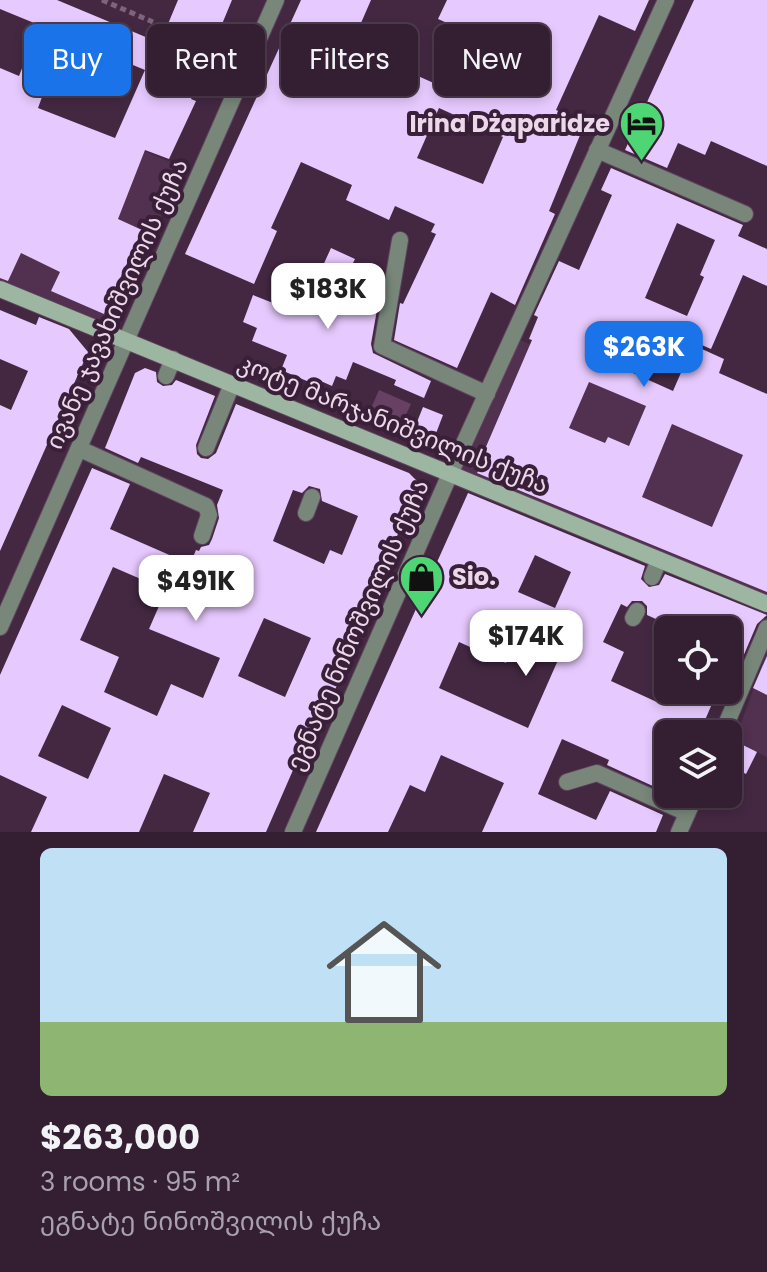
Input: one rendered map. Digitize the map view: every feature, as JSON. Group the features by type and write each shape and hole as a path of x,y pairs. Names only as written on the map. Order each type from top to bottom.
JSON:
{"main road":[{"name":"კოტე მარჯანიშვილის ქუჩა","path":"0,289 232,384 336,436 450,474 767,604"}],"street":[{"name":"ივანე ჯავახიშვილის ქუჩა","path":"0,627 276,0"},
{"name":"ეგნატე ნინოშვილის ქუჩა","path":"293,832 450,474 666,0"},
{"path":"597,150 745,214"},
{"path":"400,240 382,346 487,394"},
{"path":"166,376 173,359"},
{"path":"206,448 232,384"},
{"path":"80,449 206,506 209,515 202,536"},
{"path":"652,577 659,560"},
{"path":"728,720 767,628"},
{"path":"567,782 597,773 687,813"},
{"path":"679,832 689,808"}],"path":[{"path":"102,0 153,22"}],"shaded area":[{"path":"46,111 183,167 115,322 106,327 0,281 0,217"},
{"path":"513,337 767,448 767,604 450,474"},
{"path":"379,390 411,404 399,429 368,415"},
{"path":"767,651 767,757 742,744 742,721"}],"building":[{"path":"0,0 57,0 114,24 37,24 0,9"},
{"path":"178,0 232,0 222,24 168,24"},
{"path":"301,0 371,0 361,24 290,24"},
{"path":"447,0 649,0 635,31 599,15 556,110 585,123 549,211 555,214 515,305 491,292 457,368 394,340 400,303 403,304 436,234 431,232 435,224 395,206 389,220 346,200 352,185 301,162 271,228 277,231 254,284 185,254 257,96 265,96 265,79 281,44 281,96 418,96 418,76 434,83 434,96 550,96 550,24 449,24 438,19","holes":["439,108 503,137 483,184 417,158"]},
{"path":"694,0 767,0 767,166 711,141 705,155 678,143 667,168 625,150"},
{"path":"131,31 147,38 147,96 192,96 191,99 196,101 169,159 145,150 118,219 142,230 104,314 51,291 60,272 21,253 8,281 0,278 0,68 19,76 24,63 24,96 42,96 38,108 115,138 145,70 131,64"},
{"path":"611,168 743,225 738,236 767,249 767,286 743,275 711,349 650,323 633,360 638,362 633,373 673,391 693,345 724,359 719,373 767,394 767,592 477,473 532,340 529,339 538,317 534,315 559,261 579,270 612,195 601,190","holes":["677,223 715,240 700,275 704,277 687,316 645,298","589,382 646,406 629,446 608,437 605,443 569,428","672,424 743,455 712,527 642,497"]},
{"path":"331,248 355,259 346,277 359,283 355,292 378,304 371,344 373,353 431,381 424,398 394,385 396,380 353,362 346,380 336,376 332,386 323,382 321,387 281,370 287,355 252,341 257,328 243,322 253,295 301,314"},
{"path":"0,310 36,325 39,317 69,329 88,352 0,551 0,405 11,410 28,371 0,359"},
{"path":"145,368 156,372 157,382 163,386 172,385 176,380 215,396 196,445 201,458 208,459 216,453 236,404 409,473 420,484 374,588 379,590 330,701 324,699 266,832 193,832 210,793 164,774 139,832 31,832 47,797 0,775 0,675 92,468 130,484 110,529 190,564 196,550 209,545 212,539 219,518 217,505 223,490 141,457 138,463 105,448 135,373","holes":["309,486 320,489 322,501 358,516 342,555 330,550 324,564 273,541 293,490 302,493","113,567 166,590 149,629 220,658 203,698 171,684 157,716 104,692 119,657 80,640","264,618 311,638 285,697 238,676","62,705 111,728 88,779 38,756"]},
{"path":"423,407 443,415 435,436 415,427"},
{"path":"468,493 645,566 641,579 649,587 659,585 665,574 767,615 757,624 742,659 742,616 654,618 647,615 647,606 642,601 632,601 627,607 621,604 603,642 624,652 611,681 654,701 654,704 712,704 705,720 654,720 654,787 607,765 609,760 562,739 538,794 596,820 610,791 663,815 656,832 482,832 504,783 441,755 425,792 410,785 388,832 316,832","holes":["535,555 571,572 555,608 518,592","520,631 562,651 528,728 439,688 459,642 506,663"]},
{"path":"767,656 767,695 753,688"},
{"path":"742,744 757,752 746,774 742,772"}],"place":[{"name":"Irina Dżaparidze","path":"641,163"},
{"name":"Sio.","path":"421,616"}]}
